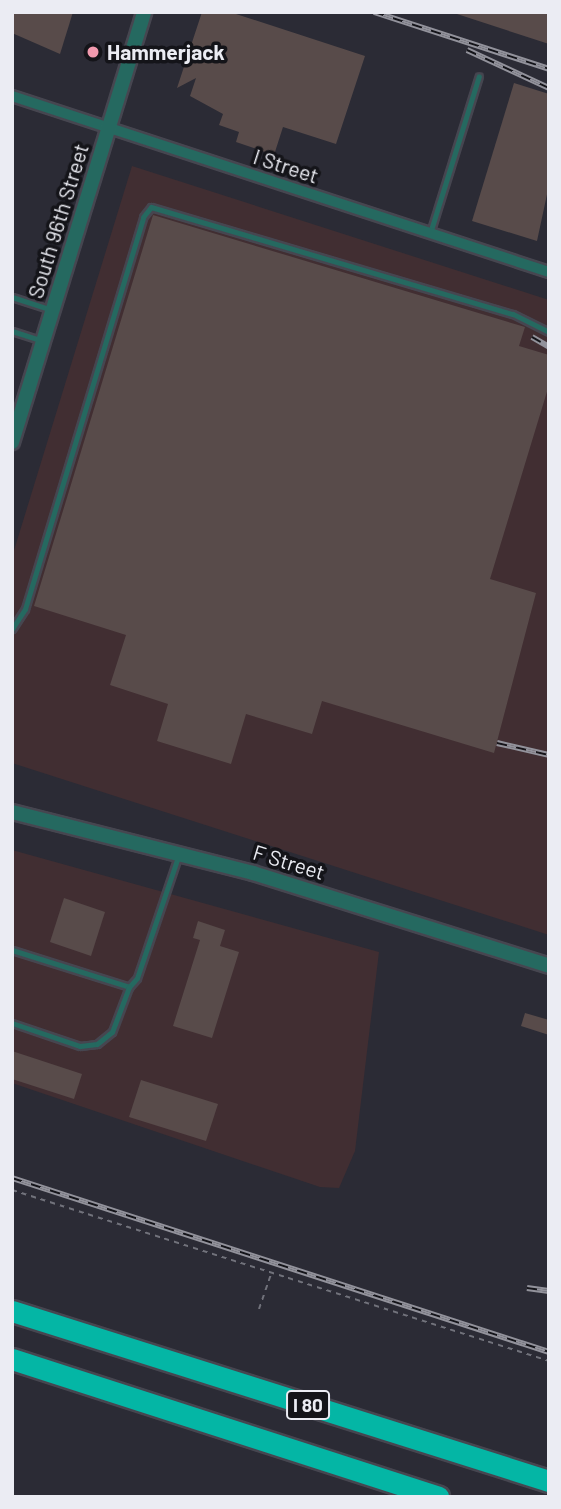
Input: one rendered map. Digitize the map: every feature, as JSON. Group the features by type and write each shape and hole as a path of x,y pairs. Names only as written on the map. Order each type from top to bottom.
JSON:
{"highway":[{"name":"I 80","path":"12,1311 549,1481"},
{"name":"I 80","path":"12,1359 438,1497"}],"street":[{"name":"South 96th Street","path":"12,442 144,12"},
{"name":"I Street","path":"12,96 549,272"},
{"name":"F Street","path":"12,812 179,854 549,966"}],"lane":[{"path":"430,233 479,76"},
{"path":"12,629 25,609 143,217 151,208 513,314 549,332"},
{"path":"12,297 53,310"},
{"path":"12,331 44,341"},
{"path":"12,1023 80,1046 97,1044 112,1032 179,854"},
{"path":"12,950 129,987"}],"path":[{"path":"12,1190 549,1361"},
{"path":"259,1309 271,1273"}],"shaded area":[{"path":"132,166 549,300 549,935 12,763 12,557"},
{"path":"12,850 379,952 355,1151 339,1188 320,1187 12,1083"}],"building":[{"path":"12,12 73,12 60,54 12,33"},
{"path":"202,12 236,14 365,56 336,144 283,127 274,155 236,142 239,132 219,125 223,114 190,96 196,78 177,88"},
{"path":"549,12 549,44 457,14"},
{"path":"514,83 549,94 549,185 537,241 472,221"},
{"path":"153,215 525,327 519,346 549,355 549,385 490,579 536,593 494,753 322,701 312,734 246,714 231,764 157,741 168,704 110,685 126,635 34,606"},
{"path":"64,898 105,912 91,956 50,942"},
{"path":"198,921 225,930 220,946 239,952 212,1038 173,1026 200,940 193,938"},
{"path":"525,1013 549,1020 549,1035 521,1026"},
{"path":"12,1051 82,1074 74,1099 12,1079"},
{"path":"141,1080 218,1104 206,1141 129,1117"}],"railway":[{"path":"374,12 549,69"},
{"path":"467,50 549,88"},
{"path":"532,337 549,347"},
{"path":"497,743 549,755"},
{"path":"12,1178 549,1352"},
{"path":"527,1288 549,1291"}],"place":[{"name":"Hammerjack","path":"93,52"}]}
